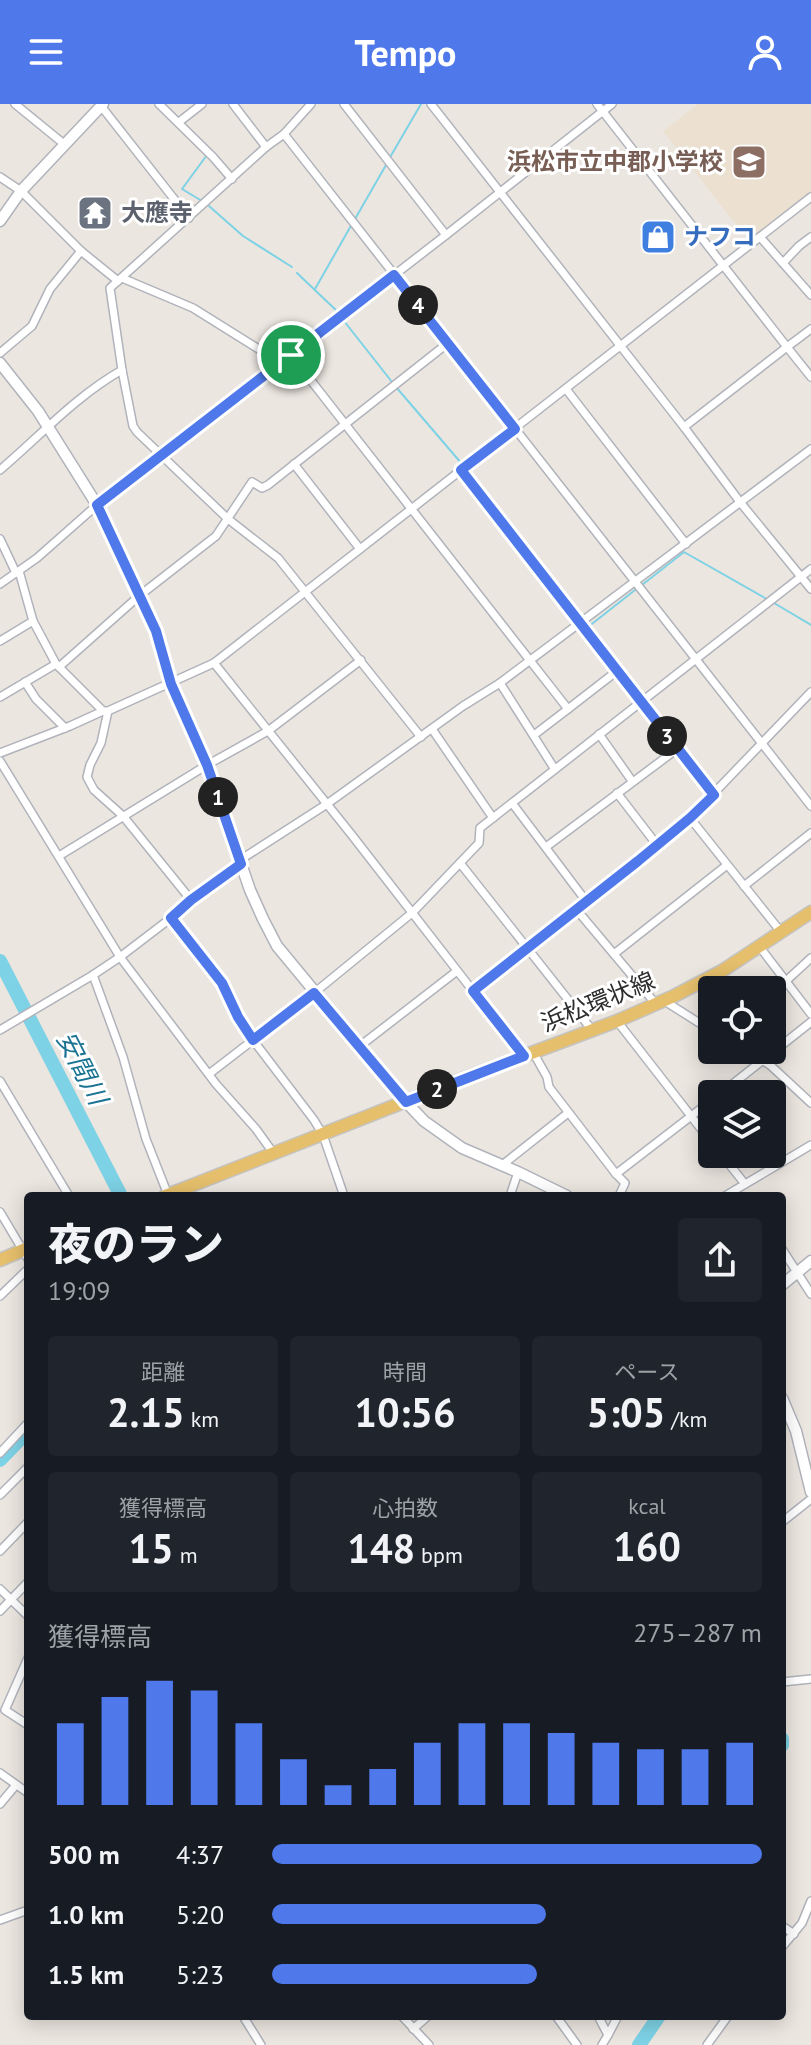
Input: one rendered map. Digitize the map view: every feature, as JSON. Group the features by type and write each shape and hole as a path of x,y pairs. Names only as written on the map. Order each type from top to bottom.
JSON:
{"main road":[{"name":"浜松環状線","path":"176,1192 617,1021 722,971 810,915"},
{"path":"0,1260 24,1253"}],"street":[{"path":"15,104 64,144"},
{"path":"159,104 232,179"},
{"path":"179,122 202,104"},
{"path":"233,104 266,147"},
{"path":"311,104 284,134 110,288 122,370 133,426 228,519 278,558 421,737"},
{"path":"344,104 446,235"},
{"path":"431,104 811,589"},
{"path":"0,584 37,558 97,505 446,235 600,108 612,104"},
{"path":"0,221 21,191 102,105 189,218"},
{"path":"600,108 811,377"},
{"path":"284,134 811,806"},
{"path":"0,177 21,191 81,251 120,280 193,308 281,363"},
{"path":"0,753 171,684 214,663 811,197"},
{"path":"760,237 811,295"},
{"path":"783,263 811,237"},
{"path":"0,353 32,326 50,289 81,251"},
{"path":"684,427 811,329"},
{"path":"0,697 58,665 216,536 252,482 262,488 448,343"},
{"path":"291,355 568,709"},
{"path":"0,363 30,400 97,505 156,631 171,684 207,765 263,919 277,946 406,1102 441,1135 462,1148 559,1192"},
{"path":"0,470 47,426 122,370"},
{"path":"566,389 686,544"},
{"path":"0,1017 3,1028 120,957 241,862 500,683 811,449"},
{"path":"294,464 360,549"},
{"path":"461,470 714,795"},
{"path":"0,539 18,572 33,621 58,665 105,711"},
{"path":"209,1074 412,913 479,843 480,828 811,569"},
{"path":"0,641 33,621"},
{"path":"59,856 268,731 361,660"},
{"path":"214,663 473,991 547,1077 549,1087 568,1113 625,1183 621,1192"},
{"path":"534,735 617,671"},
{"path":"25,682 36,699 65,728"},
{"path":"500,683 554,768"},
{"path":"473,991 690,818 811,692"},
{"path":"105,711 101,743 87,777 94,790 123,816 191,900"},
{"path":"432,729 493,818"},
{"path":"599,734 632,781"},
{"path":"546,847 677,749"},
{"path":"0,761 120,957 216,1084 274,1154"},
{"path":"617,793 657,845"},
{"path":"512,803 586,901"},
{"path":"690,818 781,932"},
{"path":"744,886 811,833"},
{"path":"460,863 592,1030"},
{"path":"614,954 727,865"},
{"path":"576,909 659,1002 698,1023"},
{"path":"171,918 222,983 253,1040 314,1120 323,1135 343,1192"},
{"path":"759,946 782,976"},
{"path":"811,958 786,981 811,1014"},
{"path":"360,1046 457,971"},
{"path":"93,975 123,1057 165,1192"},
{"path":"617,1021 698,1125"},
{"path":"786,1042 811,1022"},
{"path":"738,1080 758,1064"},
{"path":"768,1064 811,1103"},
{"path":"0,1081 67,1192"},
{"path":"616,1174 698,1111"},
{"path":"501,1166 568,1113"},
{"path":"732,1192 811,1145"},
{"path":"731,1168 745,1192"},
{"path":"511,1192 518,1172"},
{"path":"0,1212 24,1249"},
{"path":"786,1255 811,1294"},
{"path":"786,1282 811,1261"},
{"path":"0,1296 24,1273"},
{"path":"786,1407 796,1431 811,1492"},
{"path":"0,1453 24,1427"},
{"path":"0,1495 24,1471"},
{"path":"786,1519 811,1499"},
{"path":"0,1551 24,1526"},
{"path":"0,1611 24,1586"},
{"path":"0,1589 24,1612"},
{"path":"24,1667 5,1710 24,1722"},
{"path":"786,1682 811,1679"},
{"path":"0,1773 24,1790"},
{"path":"0,1804 16,1785"},
{"path":"786,1943 802,1923 811,1901"},
{"path":"0,1920 24,1911"},
{"path":"786,1929 794,1934"},
{"path":"245,2020 261,2045"},
{"path":"405,2020 429,2045"},
{"path":"413,2029 423,2020"},
{"path":"559,2020 577,2045"},
{"path":"600,2020 608,2035"},
{"path":"602,2045 616,2020"},
{"path":"707,2045 725,2020"}],"shaded area":[{"name":"浜松市立中郡小学校","path":"698,104 811,104 811,193 751,240 663,131"}],"waterway":[{"path":"389,159 421,104"},
{"path":"202,201 182,189 207,155"},
{"path":"355,219 386,165"},
{"path":"209,206 243,236 292,267"},
{"path":"315,289 352,224"},
{"path":"297,273 339,313"},
{"path":"344,321 392,382"},
{"path":"396,387 462,464"},
{"path":"466,470 580,617"},
{"path":"642,585 684,552 765,598"},
{"path":"588,627 635,590"},
{"path":"774,603 811,625"},
{"name":"安間川","path":"0,961 119,1192"},
{"name":"安間川","path":"0,1460 24,1435"},
{"path":"639,2045 656,2020"}],"place":[{"name":"浜松市立中郡小学校","path":"749,162"},
{"name":"大應寺","path":"95,213"},
{"name":"ナフコ","path":"658,237"}],"route":[{"path":"394,275 515,429 461,470 714,795 638,861 473,991 524,1056 406,1102 314,993 253,1040 222,983 171,918 241,864 207,765 171,684 156,631 97,505 291,355 394,275"}]}
